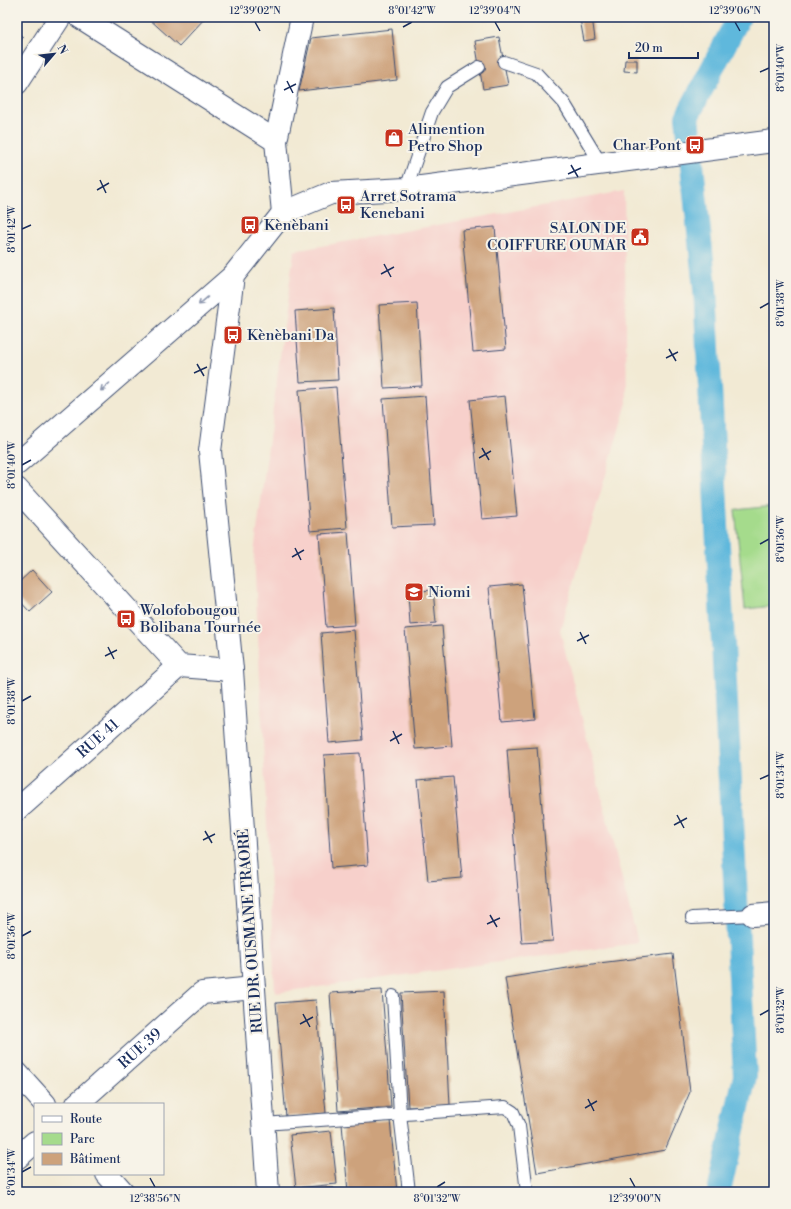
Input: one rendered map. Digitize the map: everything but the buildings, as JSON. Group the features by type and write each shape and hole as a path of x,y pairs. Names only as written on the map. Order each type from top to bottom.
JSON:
{"street":[{"path":"17,83 60,17"},
{"path":"80,17 276,141"},
{"path":"283,213 276,141 302,17"},
{"path":"17,464 233,276 283,213 331,193 406,189 771,142"},
{"name":"RUE DR. OUSMANE TRAORÉ","path":"233,276 210,451 232,670 268,1192"},
{"path":"17,489 179,666 232,670"},
{"name":"RUE 41","path":"17,810 179,666"},
{"name":"RUE 39","path":"78,1103 202,993 254,988"},
{"path":"17,1073 44,1103"},
{"path":"17,1158 34,1143"},
{"path":"108,1175 123,1192"}],"lane":[{"path":"504,62 536,73 564,103 601,164"},
{"path":"406,189 432,112 447,87 479,67"},
{"path":"692,918 763,914"},
{"path":"393,996 400,1114 409,1192"},
{"path":"263,1124 506,1107 513,1112 519,1126 527,1192"}],"shaded area":[{"name":"Niomi","path":"624,191 627,403 560,630 638,943 275,993 254,553 294,251"}],"green space":[{"path":"774,506 774,606 745,609 735,510"}],"waterway":[{"path":"719,1192 745,1076 705,289 687,117 739,17"}],"place":[{"name":"Alimention Petro Shop","path":"394,138"},
{"name":"Char Pont","path":"695,145"},
{"name":"Arret Sotrama Kenebani","path":"346,205"},
{"name":"Kènèbani","path":"250,225"},
{"name":"SALON DE COIFFURE OUMAR","path":"640,237"},
{"name":"Kènèbani Da","path":"233,335"},
{"name":"Niomi","path":"414,592"},
{"name":"Wolofobougou Bolibana Tournée","path":"126,619"}]}
